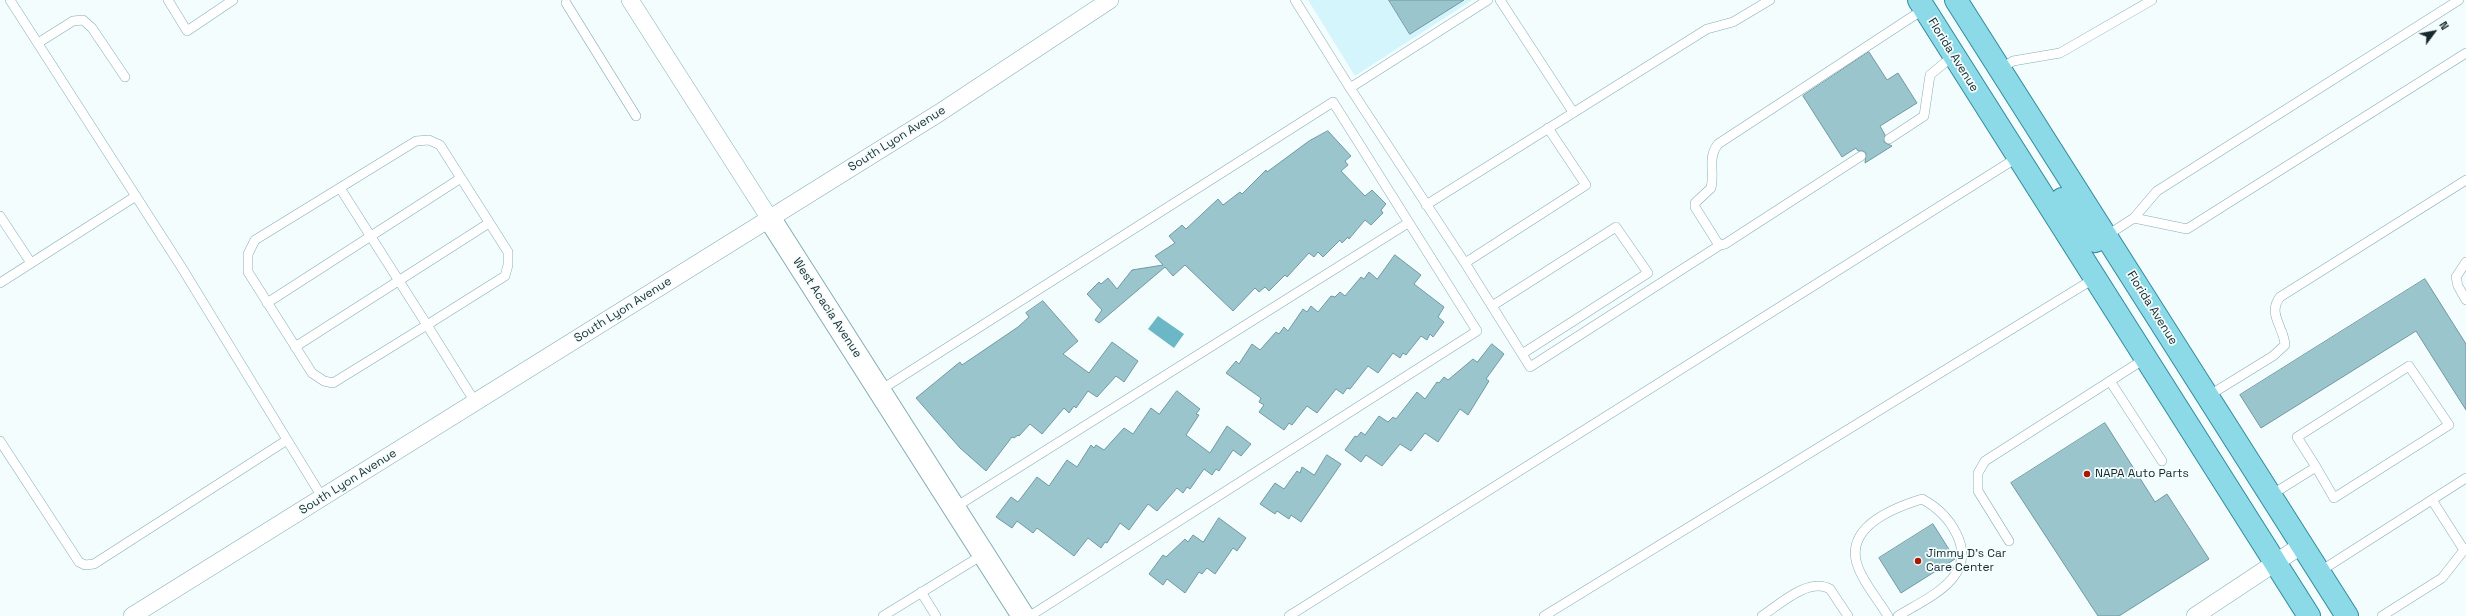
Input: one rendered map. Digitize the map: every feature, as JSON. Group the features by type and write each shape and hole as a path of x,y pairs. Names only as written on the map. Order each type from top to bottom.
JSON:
{"main road":[{"name":"Florida Avenue","path":"1956,0 2347,616"},
{"name":"Florida Avenue","path":"1922,4 2309,616"},
{"path":"1922,4 1975,65 2081,227 2095,241 2106,236"}],"street":[{"name":"West Acacia Avenue","path":"630,0 1023,616"},
{"name":"South Lyon Avenue","path":"132,616 770,219 938,113 1110,0"},
{"path":"2195,616 2302,545"}],"lane":[{"path":"10,0 136,196 322,497"},
{"path":"168,0 187,30 233,0"},
{"path":"1295,0 1530,367 1720,245 1731,241 1861,156"},
{"path":"1350,88 1488,0"},
{"path":"1500,0 1573,112"},
{"path":"1426,205 1708,29 1733,22 1770,0"},
{"path":"2000,69 2013,61 2060,53 2152,0"},
{"path":"2106,236 2134,218 2157,191 2459,0"},
{"path":"567,1 636,116"},
{"path":"1720,245 1694,207 1695,203 1711,188 1711,161 1713,150 1718,144 1922,4"},
{"path":"38,43 73,21 83,20 92,28 125,77"},
{"path":"2134,218 2187,229 2466,53"},
{"path":"1889,139 1924,116 1930,75 1954,55"},
{"path":"879,391 1333,102 1477,331 1030,616"},
{"path":"1464,263 1586,185 1548,128"},
{"path":"429,140 440,145 508,252 508,265 504,276 333,383 324,381 312,373 248,272 248,254 255,240 340,188 416,141 429,140"},
{"path":"1289,616 2018,157"},
{"path":"268,303 461,178"},
{"path":"2208,396 2273,356 2285,345 2284,335 2274,316 2275,303 2280,297 2466,180"},
{"path":"340,188 475,402"},
{"path":"0,283 136,196"},
{"path":"0,216 31,263"},
{"path":"295,347 490,222"},
{"path":"954,508 1408,223"},
{"path":"1492,306 1616,227 1648,274 1522,354"},
{"path":"2466,262 2456,277 2458,286 2466,300"},
{"path":"1544,616 2095,278"},
{"path":"2009,541 1978,491 1978,473 1985,461 2146,358"},
{"path":"2409,366 2449,425 2334,498 2316,467 2297,437 2409,366"},
{"path":"2110,381 2162,461"},
{"path":"0,441 79,562 85,566 94,564 287,440"},
{"path":"2271,495 2316,467"},
{"path":"2320,572 2466,478"},
{"path":"1888,616 1862,574 1856,561 1855,546 1862,534 1889,510 1922,499 1937,507 1953,526 1962,544 1962,564 1955,577 1938,592 1898,616"},
{"path":"2382,616 2442,578 2465,549 2432,500"},
{"path":"883,616 984,554"},
{"path":"1762,616 1806,588 1816,585 1830,589 1848,616"},
{"path":"922,592 936,616"}],"shaded area":[{"path":"1308,0 1472,0 1355,76"}],"water":[{"path":"1158,316 1184,334 1174,348 1148,329"}],"building":[{"path":"1389,0 1464,0 1410,34"},
{"path":"1869,52 1887,80 1898,73 1917,103 1880,126 1885,135 1884,142 1892,146 1865,163 1866,153 1863,151 1858,151 1856,148 1842,157 1803,96"},
{"path":"1328,131 1351,156 1345,161 1348,165 1341,171 1365,196 1372,190 1386,204 1381,210 1383,213 1371,225 1365,220 1349,239 1348,237 1342,243 1340,240 1323,257 1318,252 1314,257 1309,253 1287,277 1285,275 1269,291 1265,287 1259,292 1255,288 1233,311 1185,265 1173,276 1165,267 1099,323 1095,320 1102,310 1087,294 1099,282 1101,284 1108,278 1117,289 1132,270 1163,265 1155,256 1175,243 1169,236 1182,225 1186,229 1218,199 1223,205 1240,192 1242,194 1266,170 1267,172 1309,141"},
{"path":"1395,255 1421,275 1414,284 1444,307 1438,317 1444,322 1433,337 1430,334 1427,340 1421,336 1406,355 1403,353 1400,358 1393,353 1378,373 1368,366 1350,389 1347,388 1343,394 1336,389 1317,413 1307,406 1292,425 1289,423 1284,430 1259,412 1264,405 1259,402 1261,398 1226,373 1236,361 1239,364 1252,344 1260,350 1276,332 1279,334 1284,327 1288,331 1303,309 1307,312 1311,306 1318,312 1331,296 1335,297 1340,292 1345,296 1361,277 1364,279 1369,272 1377,279"},
{"path":"2425,279 2466,344 2466,410 2416,331 2261,428 2240,395"},
{"path":"1043,301 1078,341 1063,354 1089,373 1112,342 1138,361 1124,382 1116,376 1097,397 1088,391 1076,408 1074,406 1069,413 1064,408 1042,434 1030,424 1019,436 1018,435 1014,438 1012,437 986,471 960,448 916,398 960,362 962,365 1018,327 1029,317 1026,313"},
{"path":"1492,344 1504,354 1486,379 1489,381 1468,415 1460,409 1438,442 1425,433 1411,451 1400,444 1382,466 1366,455 1361,462 1345,450 1355,436 1357,437 1361,432 1365,435 1379,416 1388,422 1393,417 1396,419 1417,392 1425,399 1437,382 1439,383 1444,377 1448,380 1473,359 1477,362"},
{"path":"1177,391 1200,409 1196,414 1199,415 1186,435 1210,453 1227,426 1251,444 1241,456 1233,450 1219,471 1216,469 1212,475 1204,469 1190,489 1187,487 1183,493 1177,488 1157,511 1148,504 1129,530 1120,523 1107,543 1105,542 1101,548 1088,538 1074,556 1037,528 1033,533 1017,521 1012,528 996,517 1011,497 1018,502 1037,477 1049,486 1067,460 1077,467 1091,445 1094,448 1096,445 1104,450 1124,428 1133,434 1151,408 1159,414"},
{"path":"2105,423 2155,502 2167,494 2209,559 2119,616 2098,616 2011,483"},
{"path":"1327,455 1341,464 1301,522 1291,515 1289,519 1277,511 1275,514 1260,504 1275,483 1284,489 1297,471 1300,473 1302,467 1314,475"},
{"path":"1219,518 1246,538 1237,551 1233,548 1215,574 1207,568 1202,574 1199,572 1185,593 1167,579 1163,585 1149,574 1163,555 1166,557 1185,539 1188,542 1193,535 1203,542"},
{"path":"1933,524 1955,559 1901,593 1879,558"}],"place":[{"name":"NAPA Auto Parts","path":"2087,474"},
{"name":"Jimmy D's Car Care Center","path":"1918,561"}]}
